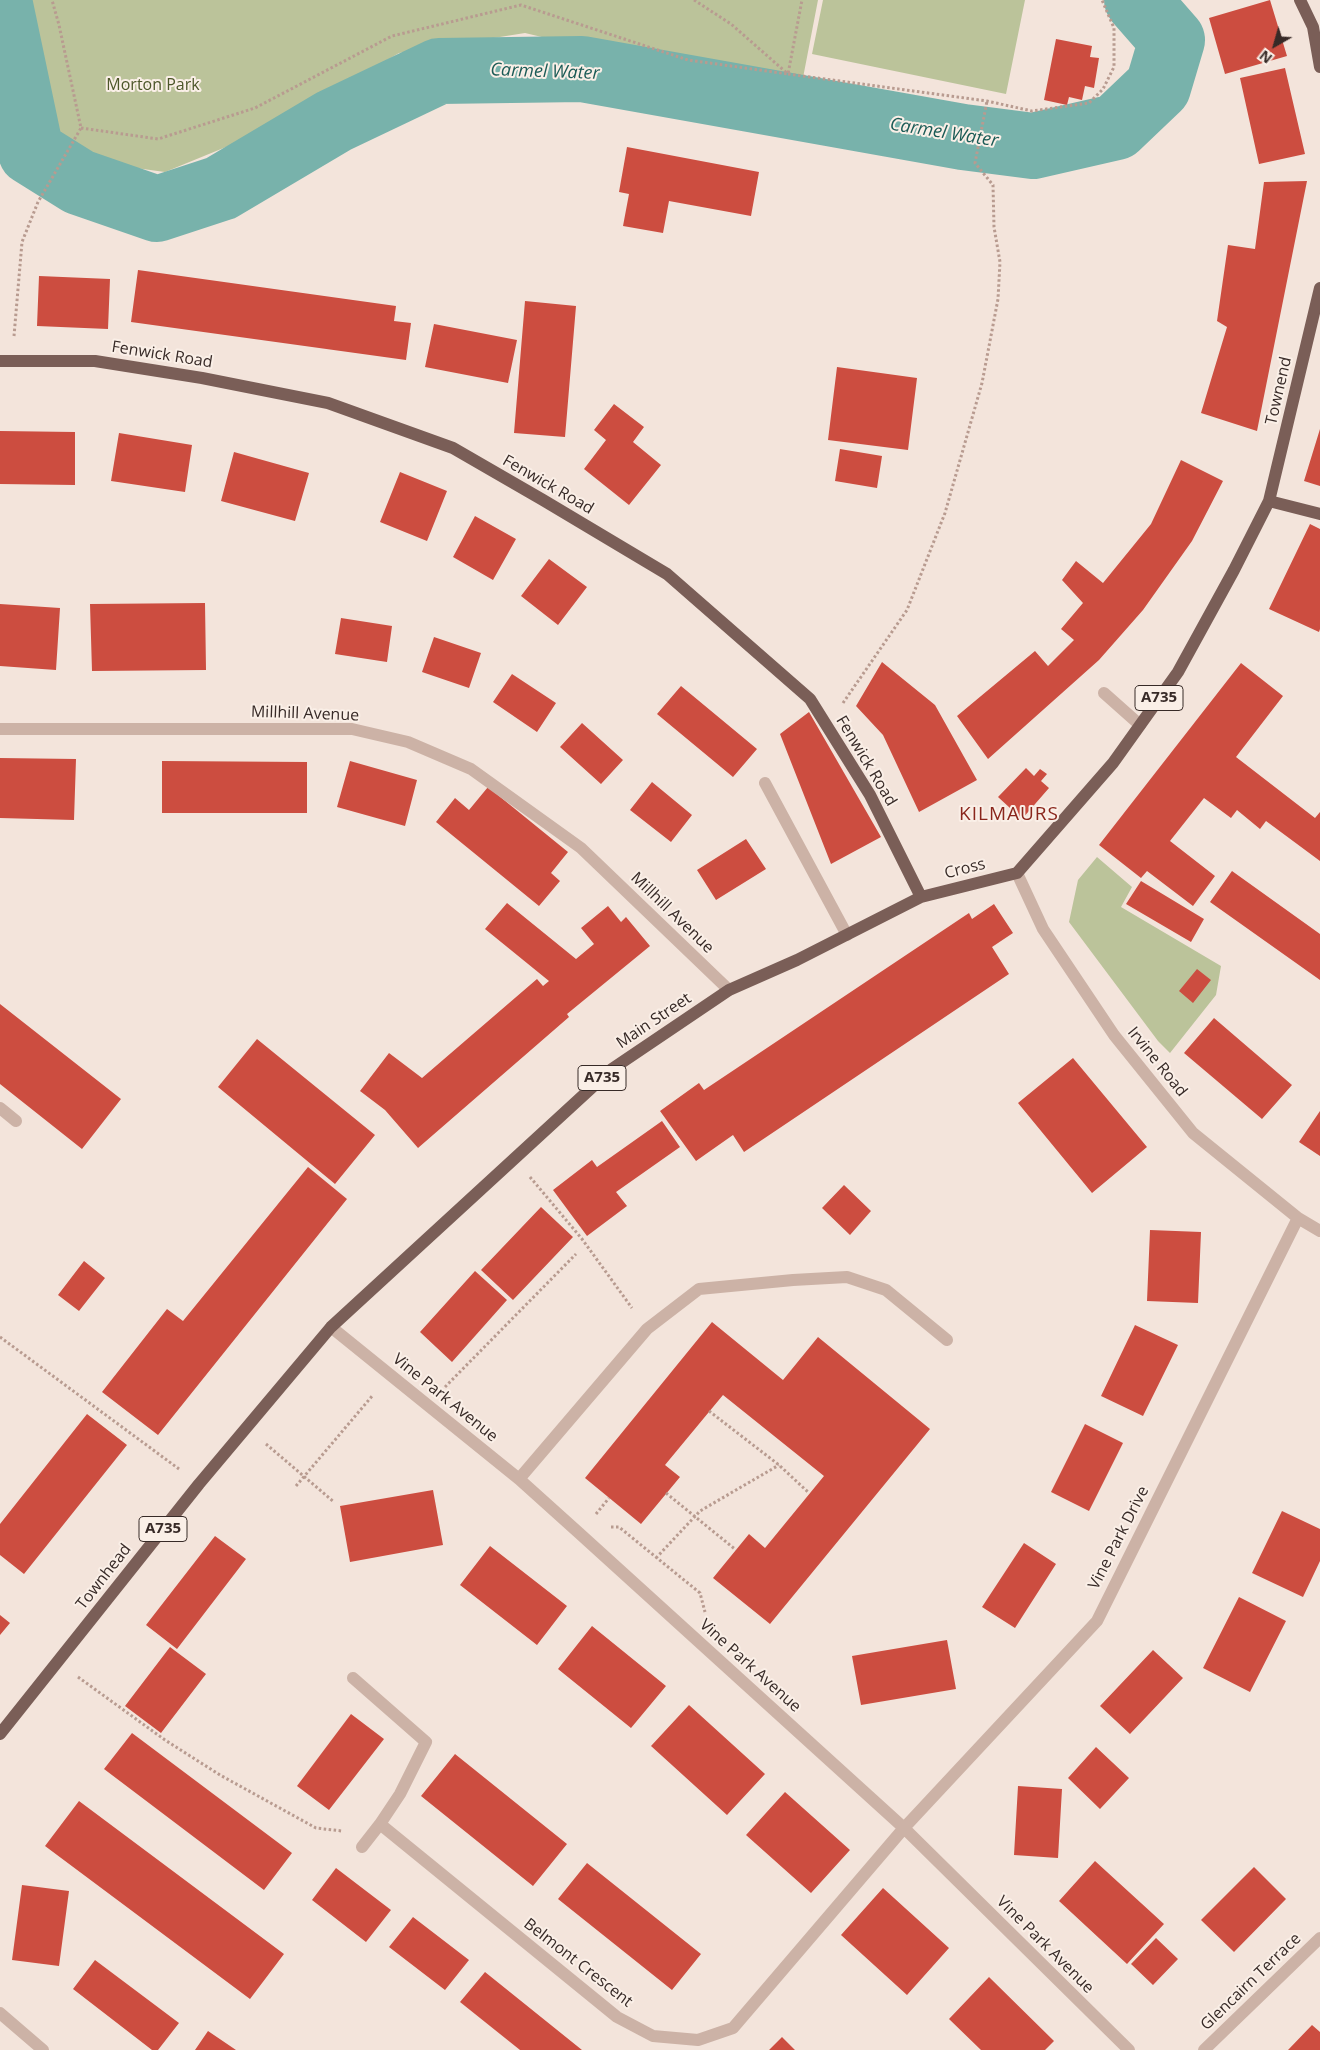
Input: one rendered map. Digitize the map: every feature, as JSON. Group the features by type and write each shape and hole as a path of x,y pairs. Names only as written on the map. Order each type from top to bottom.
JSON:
{"main road":[{"path":"1300,0 1313,27 1320,67"},
{"name":"Townend","path":"1269,501 1320,288"},
{"name":"Fenwick Road","path":"6,361 94,361 212,380 328,403 453,448 544,500 667,574 810,699 870,795 922,897"},
{"path":"1269,501 1320,514"},
{"name":"A735","path":"1017,873 1113,763 1178,672 1269,501"},
{"name":"Cross","path":"922,897 1017,873"},
{"name":"Main Street","path":"331,1327 612,1069 729,990 797,960 922,897"},
{"name":"Townhead","path":"0,1734 199,1484 331,1327"}],"street":[{"path":"1104,693 1140,725"},
{"name":"Millhill Avenue","path":"0,729 352,729 408,742 471,769 581,848 729,990"},
{"path":"765,783 847,935"},
{"name":"Irvine Road","path":"1017,873 1042,929 1114,1035 1193,1133 1298,1218 1320,1231"},
{"path":"0,1108 16,1121"},
{"name":"Vine Park Drive","path":"904,1828 1096,1620 1298,1218"},
{"path":"519,1479 647,1329 699,1289 847,1277 886,1290 947,1340"},
{"name":"Vine Park Avenue","path":"331,1327 519,1479 691,1634 904,1828 1129,2050"},
{"path":"353,1678 426,1742 400,1794 362,1847"},
{"name":"Belmont Crescent","path":"376,1829 617,2017 653,2036 698,2040 733,2028 904,1828"},
{"name":"Glencairn Terrace","path":"1204,2050 1320,1938"},
{"path":"0,2013 43,2050"}],"path":[{"path":"6,361 22,242 38,202 81,128 52,0"},
{"path":"694,0 731,24 788,74"},
{"path":"788,74 802,0"},
{"path":"81,128 158,139 255,108 392,36 521,5 688,60 987,101 1032,111 1089,103 1103,89 1114,67 1114,28 1102,0"},
{"path":"827,726 907,610 945,513 956,468 982,383 998,299 1000,262 994,227 994,185 976,163 987,101"},
{"path":"513,1158 582,1239 647,1329"},
{"path":"427,1405 576,1254"},
{"path":"0,1337 199,1484"},
{"path":"296,1486 391,1375"},
{"path":"709,1411 779,1465 809,1494"},
{"path":"247,1427 305,1475 334,1502"},
{"path":"656,1558 700,1511 779,1465"},
{"path":"666,1493 736,1550"},
{"path":"602,1526 619,1527 700,1593 706,1615 691,1634"},
{"path":"58,1661 101,1695 220,1775 316,1828 376,1829"}],"green space":[{"name":"Morton Park","path":"27,0 818,0 802,83 668,67 525,33 399,53 265,131 165,172 84,161 46,118"},
{"path":"823,0 1025,0 1006,94 812,54"},
{"path":"1097,857 1132,887 1121,907 1221,966 1216,995 1170,1053 1158,1041 1069,922 1078,880"}],"building":[{"path":"1270,0 1287,56 1225,74 1209,18"},
{"path":"1056,39 1092,46 1090,57 1099,58 1094,88 1085,86 1082,100 1069,97 1067,105 1044,100"},
{"path":"1285,68 1305,154 1259,164 1240,78"},
{"path":"627,147 759,172 751,216 669,201 663,233 623,226 629,194 619,192"},
{"path":"1307,181 1257,431 1201,413 1227,327 1217,321 1228,245 1255,249 1264,182"},
{"path":"138,270 396,306 394,321 411,323 406,360 131,322"},
{"path":"39,276 110,279 108,329 37,326"},
{"path":"525,301 576,306 565,437 514,433"},
{"path":"434,324 517,340 508,383 425,367"},
{"path":"837,367 917,378 908,450 828,440"},
{"path":"614,404 644,427 633,442 661,465 629,505 584,469 606,440 594,430"},
{"path":"1320,429 1320,486 1304,481"},
{"path":"0,431 75,432 75,485 0,484"},
{"path":"119,433 192,445 185,492 111,481"},
{"path":"840,449 882,456 877,488 835,481"},
{"path":"234,452 309,473 295,521 221,501"},
{"path":"1181,460 1223,481 1192,541 1143,610 1099,660 988,759 957,716 1035,651 1048,666 1074,640 1061,629 1083,603 1062,580 1076,561 1103,583 1151,524"},
{"path":"400,472 447,491 427,541 380,522"},
{"path":"475,516 516,539 493,580 453,557"},
{"path":"1310,524 1320,529 1319,632 1269,609"},
{"path":"549,559 587,587 558,625 521,596"},
{"path":"205,603 206,670 92,671 90,604"},
{"path":"0,604 60,608 56,670 0,666"},
{"path":"341,618 392,626 387,662 335,654"},
{"path":"434,637 481,653 469,688 422,672"},
{"path":"882,662 935,705 977,780 919,812 883,735 856,706"},
{"path":"1241,663 1283,696 1236,757 1315,818 1320,812 1320,861 1266,821 1260,829 1237,810 1231,818 1204,798 1170,841 1215,876 1193,906 1147,871 1141,878 1099,845"},
{"path":"512,674 556,703 537,732 493,702"},
{"path":"681,686 757,749 733,777 657,714"},
{"path":"809,712 881,837 831,864 780,734"},
{"path":"582,723 623,760 601,784 560,747"},
{"path":"0,758 76,759 74,820 0,818"},
{"path":"162,761 307,762 307,813 162,813"},
{"path":"350,761 417,780 405,826 337,807"},
{"path":"1026,768 1034,776 1040,769 1047,774 1041,781 1049,788 1022,819 998,797"},
{"path":"652,782 692,815 671,842 630,810"},
{"path":"488,787 568,852 551,873 560,881 539,906 436,822 455,798 469,810"},
{"path":"746,839 766,869 716,900 697,870"},
{"path":"1232,871 1320,934 1320,980 1210,902"},
{"path":"1141,881 1204,919 1191,942 1126,904"},
{"path":"507,903 576,959 594,944 581,928 608,906 621,922 626,917 650,946 567,1014 569,1017 418,1148 385,1110 360,1091 389,1053 422,1078 537,979 543,986 549,981 485,929"},
{"path":"994,904 1013,933 992,947 1009,974 744,1152 733,1135 696,1161 660,1111 699,1083 704,1090 969,913 972,919"},
{"path":"1197,969 1211,980 1193,1003 1179,991"},
{"path":"0,1004 121,1099 82,1149 0,1084"},
{"path":"1214,1018 1292,1085 1262,1119 1184,1053"},
{"path":"257,1039 375,1135 335,1184 218,1087"},
{"path":"1073,1058 1147,1147 1092,1193 1018,1103"},
{"path":"1320,1111 1320,1156 1299,1142"},
{"path":"662,1121 680,1147 616,1192 627,1206 587,1236 553,1190 592,1160 597,1167"},
{"path":"308,1167 347,1199 158,1435 102,1392 167,1309 183,1321"},
{"path":"844,1185 871,1211 850,1235 822,1208"},
{"path":"541,1207 573,1237 513,1300 481,1270"},
{"path":"1150,1230 1201,1232 1198,1303 1147,1301"},
{"path":"84,1261 105,1278 79,1311 58,1295"},
{"path":"475,1271 507,1300 452,1362 420,1332"},
{"path":"712,1322 783,1380 818,1337 930,1429 770,1624 713,1578 749,1534 765,1548 824,1476 723,1395 665,1465 680,1477 641,1524 585,1478"},
{"path":"1135,1325 1178,1345 1143,1416 1101,1396"},
{"path":"87,1414 127,1445 24,1574 0,1555 0,1524"},
{"path":"1085,1424 1123,1443 1089,1511 1051,1492"},
{"path":"433,1490 443,1545 350,1562 340,1506"},
{"path":"1282,1511 1320,1529 1320,1561 1303,1597 1252,1573"},
{"path":"215,1536 246,1559 177,1649 146,1625"},
{"path":"1024,1543 1056,1564 1015,1628 982,1607"},
{"path":"490,1546 567,1606 537,1645 460,1585"},
{"path":"1239,1597 1286,1621 1250,1692 1203,1668"},
{"path":"0,1615 10,1623 0,1635"},
{"path":"592,1626 666,1686 631,1728 558,1669"},
{"path":"947,1640 956,1689 861,1705 852,1656"},
{"path":"170,1647 206,1674 161,1733 125,1706"},
{"path":"1153,1650 1183,1678 1130,1734 1100,1706"},
{"path":"689,1705 765,1774 727,1815 651,1746"},
{"path":"351,1714 384,1739 329,1810 297,1786"},
{"path":"132,1733 292,1853 264,1890 104,1769"},
{"path":"1096,1747 1129,1778 1100,1809 1068,1778"},
{"path":"455,1754 567,1844 533,1886 421,1796"},
{"path":"1018,1786 1062,1789 1058,1858 1014,1855"},
{"path":"785,1792 850,1850 811,1893 746,1835"},
{"path":"79,1801 284,1954 250,1999 45,1846"},
{"path":"1095,1861 1164,1924 1127,1964 1059,1901"},
{"path":"587,1863 701,1954 672,1990 558,1899"},
{"path":"1254,1867 1286,1899 1234,1952 1201,1920"},
{"path":"336,1868 391,1910 366,1942 312,1900"},
{"path":"22,1885 69,1891 59,1966 12,1960"},
{"path":"883,1888 949,1948 907,1995 841,1935"},
{"path":"413,1917 469,1960 445,1990 389,1947"},
{"path":"1156,1938 1178,1959 1153,1985 1131,1964"},
{"path":"95,1960 179,2023 158,2050 152,2050 73,1989"},
{"path":"485,1972 582,2050 520,2050 460,2002"},
{"path":"989,1977 1054,2041 1045,2050 981,2050 949,2019"},
{"path":"1312,2025 1320,2032 1320,2050 1288,2050"},
{"path":"208,2031 236,2050 195,2050"},
{"path":"782,2037 795,2050 769,2050"}],"waterway":[{"name":"Carmel Water","path":"0,5 31,152 79,182 157,209 221,188 334,121 439,71 582,69 963,137 1033,146 1116,127 1158,87 1172,40 1137,0"}],"district":[{"name":"KILMAURS","path":"1009,815"}]}
